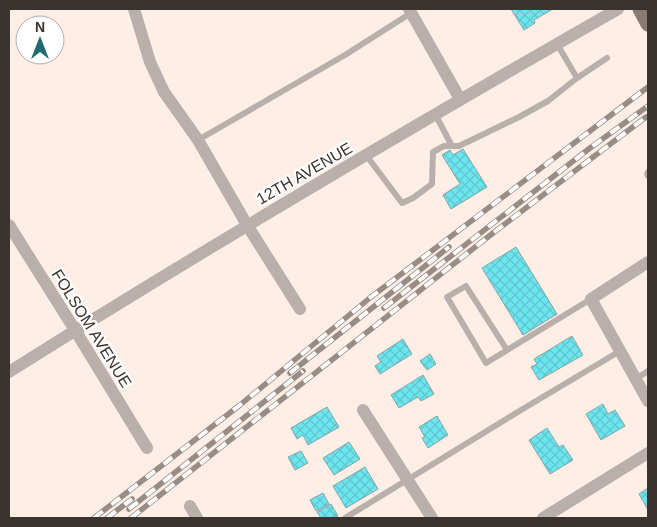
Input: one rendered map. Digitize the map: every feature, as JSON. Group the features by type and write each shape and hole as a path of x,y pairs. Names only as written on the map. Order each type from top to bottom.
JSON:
{"street":[{"path":"134,9 150,62 164,92 198,140 247,225 300,309"},
{"name":"12TH AVENUE","path":"9,372 247,225 460,99 618,9"},
{"path":"410,10 460,99"},
{"name":"FOLSOM AVENUE","path":"9,225 147,448"},
{"path":"648,262 591,299 648,401"},
{"path":"364,410 432,518"},
{"path":"543,518 648,453"},
{"path":"190,506 197,518"}],"lane":[{"path":"198,140 336,60 410,10"},
{"path":"557,44 576,78"},
{"path":"366,155 402,203 413,198 432,184 433,152 444,146 459,146 548,101 576,78 607,58"},
{"path":"435,114 452,146"},
{"path":"507,350 466,286 447,297 486,363 591,299"},
{"path":"345,518 620,351"},
{"path":"636,379 648,372"}],"building":[{"path":"511,9 553,9 534,20 535,23 524,30"},
{"path":"463,149 487,187 451,209 443,195 460,184 442,155 450,150 453,155"},
{"path":"516,247 557,314 523,335 482,268"},
{"path":"572,336 583,355 539,380 531,367 537,364 534,359"},
{"path":"403,339 412,354 380,374 375,366 381,362 377,356"},
{"path":"430,354 436,364 427,370 420,361"},
{"path":"423,375 434,394 421,401 418,397 399,408 391,395"},
{"path":"603,404 608,414 615,410 625,426 601,440 586,414"},
{"path":"327,407 339,427 308,445 303,435 297,439 291,428"},
{"path":"437,416 448,435 428,448 422,438 425,437 419,427"},
{"path":"547,428 559,447 563,445 573,460 550,474 529,440"},
{"path":"349,442 360,459 334,475 323,458"},
{"path":"301,451 308,463 295,470 288,457"},
{"path":"365,467 378,489 346,508 333,486"},
{"path":"648,488 648,510 639,494"},
{"path":"323,493 329,504 316,511 310,500"},
{"path":"331,504 338,516 321,518 317,512"}],"railway":[{"path":"94,518 240,405 371,297 648,87"},
{"path":"384,308 590,148 648,106"},
{"path":"131,518 493,233 646,117"},
{"path":"290,373 449,247"},
{"path":"129,509 303,371"},
{"path":"107,518 132,499"}]}
